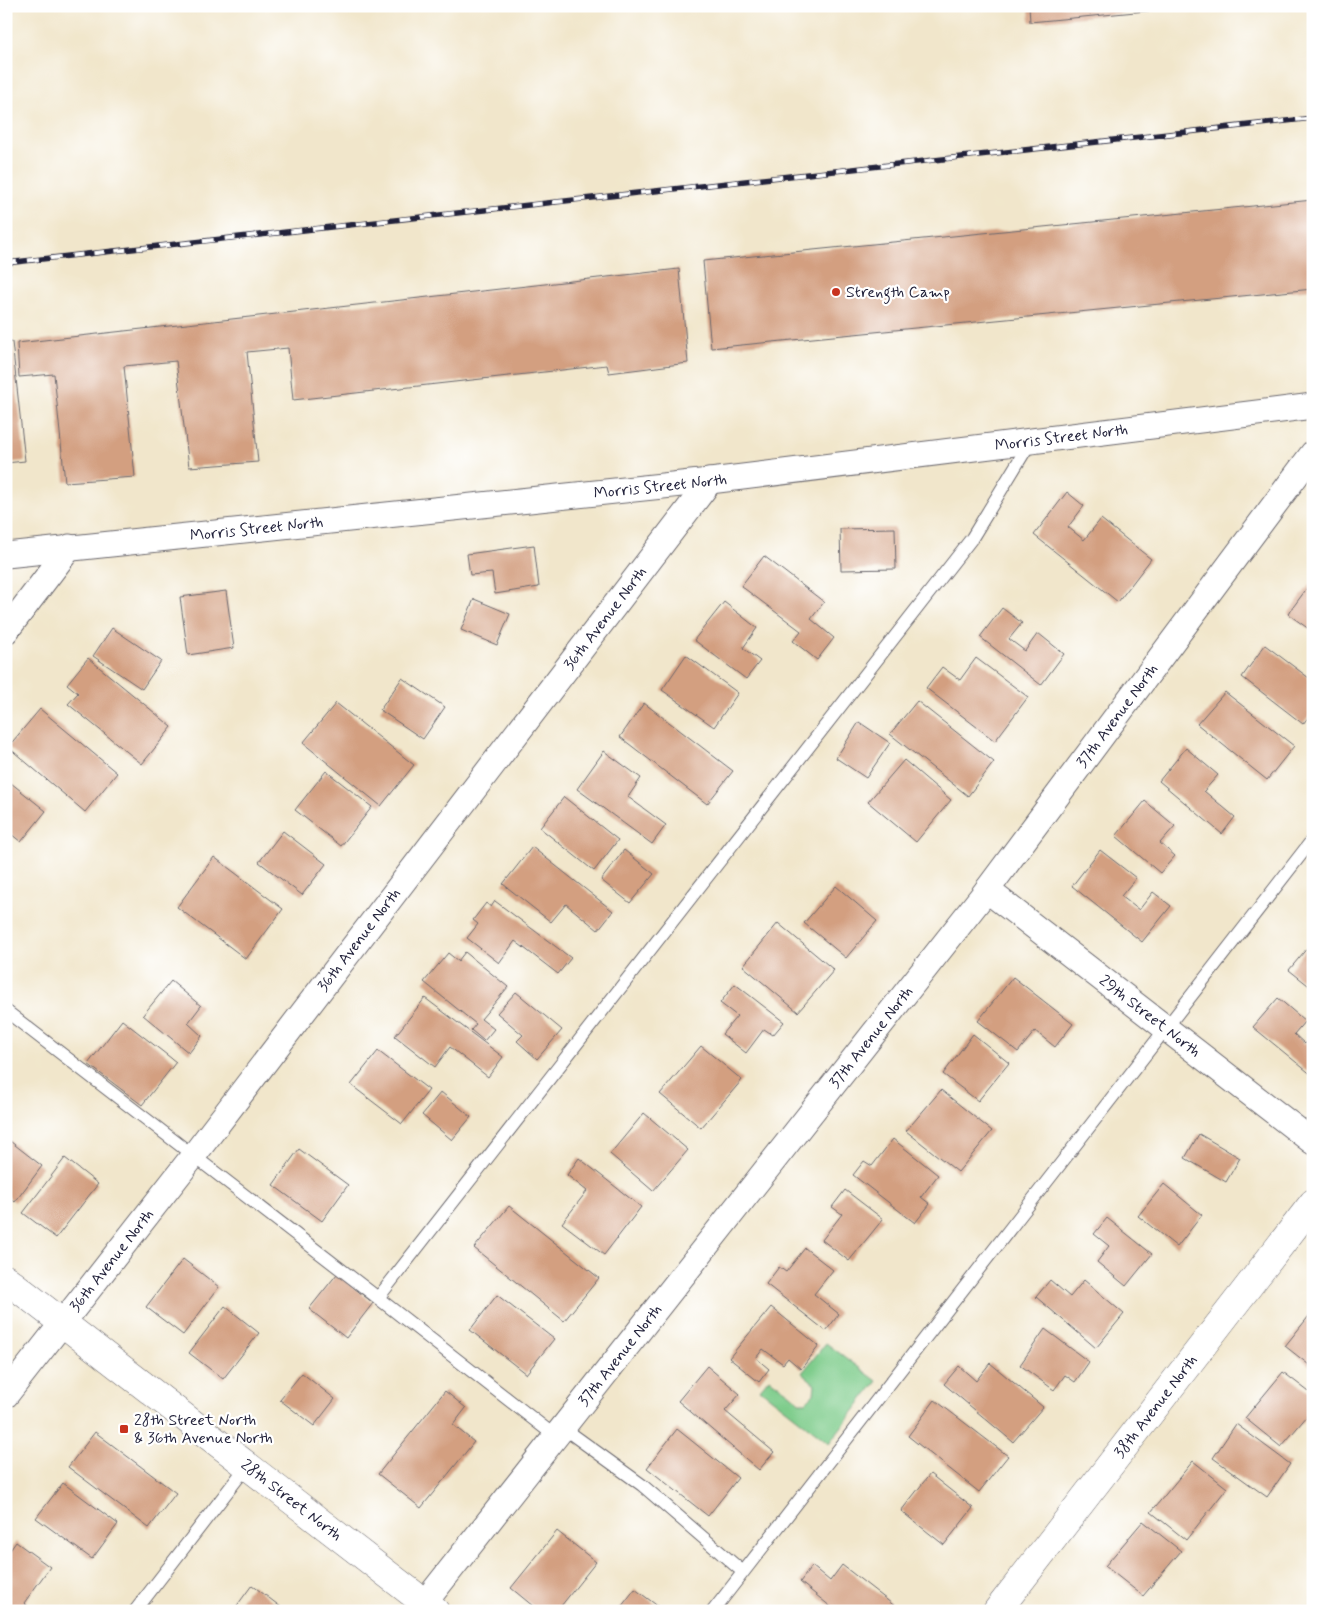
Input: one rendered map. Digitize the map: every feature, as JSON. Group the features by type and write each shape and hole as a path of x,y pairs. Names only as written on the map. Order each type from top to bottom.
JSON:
{"street":[{"name":"Morris Street North","path":"6,555 710,481 1313,406"},
{"name":"37th Avenue North","path":"426,1608 559,1431 987,890 1313,453"},
{"name":"36th Avenue North","path":"6,1395 194,1154 710,481"},
{"path":"6,631 70,548"},
{"name":"29th Street North","path":"987,890 1313,1142"},
{"name":"38th Avenue North","path":"998,1611 1313,1203"},
{"name":"28th Street North","path":"6,1278 426,1608"}],"lane":[{"path":"378,1298 972,538 1031,441"},
{"path":"713,1611 1313,839"},
{"path":"6,1011 194,1154 378,1298 559,1431 642,1485 743,1572"},
{"path":"135,1611 247,1466"}],"green space":[{"path":"826,1343 877,1381 829,1443 760,1389 769,1378 799,1402 806,1402 814,1394 815,1384 802,1373"}],"building":[{"path":"1029,6 1177,6 1178,8 1030,22"},
{"path":"1313,200 1313,289 711,348 703,261"},
{"path":"679,269 688,363 609,373 607,365 293,400 288,348 247,352 258,462 189,467 176,361 124,366 135,477 65,482 54,374 19,377 17,343"},
{"path":"12,342 25,461 6,463 6,343"},
{"path":"1067,492 1084,506 1068,527 1084,540 1101,519 1151,559 1118,602 1034,535"},
{"path":"895,528 896,569 841,570 840,529"},
{"path":"534,545 539,587 495,594 492,573 470,575 467,554"},
{"path":"764,556 824,602 811,619 834,638 817,660 793,641 801,631 741,586"},
{"path":"1313,580 1313,632 1288,614"},
{"path":"226,591 234,648 188,655 180,597"},
{"path":"474,599 510,614 497,645 461,630"},
{"path":"724,602 757,628 743,648 760,661 746,679 694,640"},
{"path":"1002,608 1022,623 1009,639 1025,651 1038,633 1064,654 1041,685 980,637"},
{"path":"112,628 161,661 142,689 93,656"},
{"path":"1265,645 1313,681 1313,711 1303,724 1242,677"},
{"path":"686,655 738,693 714,727 662,690"},
{"path":"88,658 172,727 142,764 68,704 78,693 67,684"},
{"path":"976,658 1028,697 995,741 926,688 942,667 960,680"},
{"path":"402,678 445,707 423,739 380,710"},
{"path":"1225,692 1294,746 1267,780 1197,724"},
{"path":"917,701 994,762 968,796 890,734"},
{"path":"336,703 414,765 381,806 303,743"},
{"path":"644,703 733,771 707,804 620,737"},
{"path":"40,709 117,773 85,812 8,747"},
{"path":"859,722 890,743 866,778 836,758"},
{"path":"1186,748 1218,775 1204,791 1235,817 1222,834 1159,781"},
{"path":"604,751 641,778 628,797 666,825 652,844 577,789"},
{"path":"904,760 951,800 916,842 868,802"},
{"path":"326,771 372,807 341,846 295,810"},
{"path":"6,779 46,811 21,842 6,830"},
{"path":"564,797 618,840 594,871 540,828"},
{"path":"1145,801 1175,826 1160,843 1175,856 1160,873 1116,836"},
{"path":"283,831 326,864 302,895 259,862"},
{"path":"532,847 613,911 598,930 566,904 551,922 503,884"},
{"path":"624,850 654,874 630,903 601,880"},
{"path":"1100,850 1136,878 1121,896 1139,910 1153,892 1171,906 1142,942 1072,886"},
{"path":"214,857 283,909 246,959 177,907"},
{"path":"836,886 877,921 846,958 804,923"},
{"path":"495,901 571,958 558,974 515,941 499,963 467,938 478,924 473,920 486,903 491,907"},
{"path":"778,923 834,970 798,1012 743,966"},
{"path":"1313,941 1313,989 1289,970"},
{"path":"465,952 508,987 481,1019 494,1029 484,1041 471,1030 476,1024 424,982 448,953 458,961"},
{"path":"1013,977 1073,1024 1055,1047 1035,1031 1018,1052 978,1021"},
{"path":"171,981 201,1006 188,1023 202,1036 189,1053 143,1015"},
{"path":"735,984 784,1022 773,1035 764,1029 746,1053 722,1034 737,1016 720,1003"},
{"path":"516,992 562,1030 537,1059 517,1041 523,1035 497,1013"},
{"path":"425,998 503,1057 488,1077 450,1047 435,1067 395,1036"},
{"path":"1278,998 1305,1021 1294,1034 1305,1044 1313,1034 1313,1076 1253,1027"},
{"path":"122,1020 176,1062 142,1105 88,1064"},
{"path":"973,1034 1009,1063 978,1101 943,1074"},
{"path":"701,1046 742,1080 701,1128 660,1094"},
{"path":"378,1051 429,1090 402,1124 351,1085"},
{"path":"941,1090 992,1131 958,1172 906,1131"},
{"path":"441,1092 471,1117 452,1140 422,1115"},
{"path":"644,1113 688,1150 653,1191 610,1154"},
{"path":"1199,1134 1240,1158 1226,1182 1185,1158"},
{"path":"6,1138 42,1166 15,1202 6,1195"},
{"path":"893,1139 938,1175 921,1197 930,1204 915,1223 853,1175 864,1161 872,1166"},
{"path":"299,1149 348,1185 322,1221 273,1185"},
{"path":"65,1158 98,1184 56,1238 23,1213"},
{"path":"579,1158 641,1207 604,1255 562,1223 587,1191 567,1175"},
{"path":"1164,1184 1202,1215 1177,1247 1138,1216"},
{"path":"845,1190 883,1219 849,1261 822,1240 842,1214 832,1207"},
{"path":"509,1206 599,1278 564,1321 474,1248"},
{"path":"1107,1218 1152,1254 1126,1286 1097,1262 1109,1246 1094,1234"},
{"path":"805,1248 833,1270 814,1294 839,1314 826,1331 766,1284 779,1267 786,1272"},
{"path":"183,1259 219,1287 183,1335 146,1307"},
{"path":"337,1274 373,1303 346,1338 309,1309"},
{"path":"1050,1280 1070,1297 1084,1280 1124,1314 1096,1348 1036,1297"},
{"path":"497,1295 554,1339 526,1374 470,1330"},
{"path":"225,1306 259,1333 223,1379 189,1353"},
{"path":"771,1307 819,1346 801,1369 788,1358 783,1364 763,1349 756,1358 769,1369 759,1382 729,1358"},
{"path":"1313,1311 1313,1368 1285,1346"},
{"path":"1045,1329 1089,1362 1075,1382 1065,1375 1054,1390 1020,1365"},
{"path":"990,1363 1043,1407 1013,1442 944,1384 959,1366 976,1381"},
{"path":"707,1366 740,1394 725,1411 774,1452 759,1470 678,1401"},
{"path":"1283,1372 1313,1395 1313,1409 1281,1447 1245,1418"},
{"path":"302,1373 335,1399 314,1426 280,1400"},
{"path":"445,1391 466,1408 453,1425 474,1442 421,1508 378,1474"},
{"path":"935,1400 1008,1456 979,1492 908,1436"},
{"path":"1236,1424 1290,1464 1267,1497 1213,1458"},
{"path":"677,1429 738,1478 708,1516 647,1468"},
{"path":"95,1432 176,1493 149,1528 68,1467"},
{"path":"1193,1461 1227,1488 1186,1540 1151,1512"},
{"path":"930,1474 973,1508 944,1545 901,1511"},
{"path":"63,1483 118,1524 92,1559 36,1518"},
{"path":"1143,1521 1181,1551 1143,1596 1105,1566"},
{"path":"557,1531 596,1562 557,1611 539,1611 511,1588"},
{"path":"16,1542 50,1567 24,1603 34,1611 6,1611 6,1556"},
{"path":"842,1565 896,1607 893,1611 836,1611 800,1582 812,1566 830,1581"},
{"path":"252,1585 286,1611 233,1611"},
{"path":"635,1589 655,1604 663,1611 618,1611"}],"railway":[{"path":"6,263 1313,118"}],"place":[{"name":"Strength Camp","path":"836,292"},
{"name":"28th Street North & 36th Avenue North","path":"124,1429"}]}
